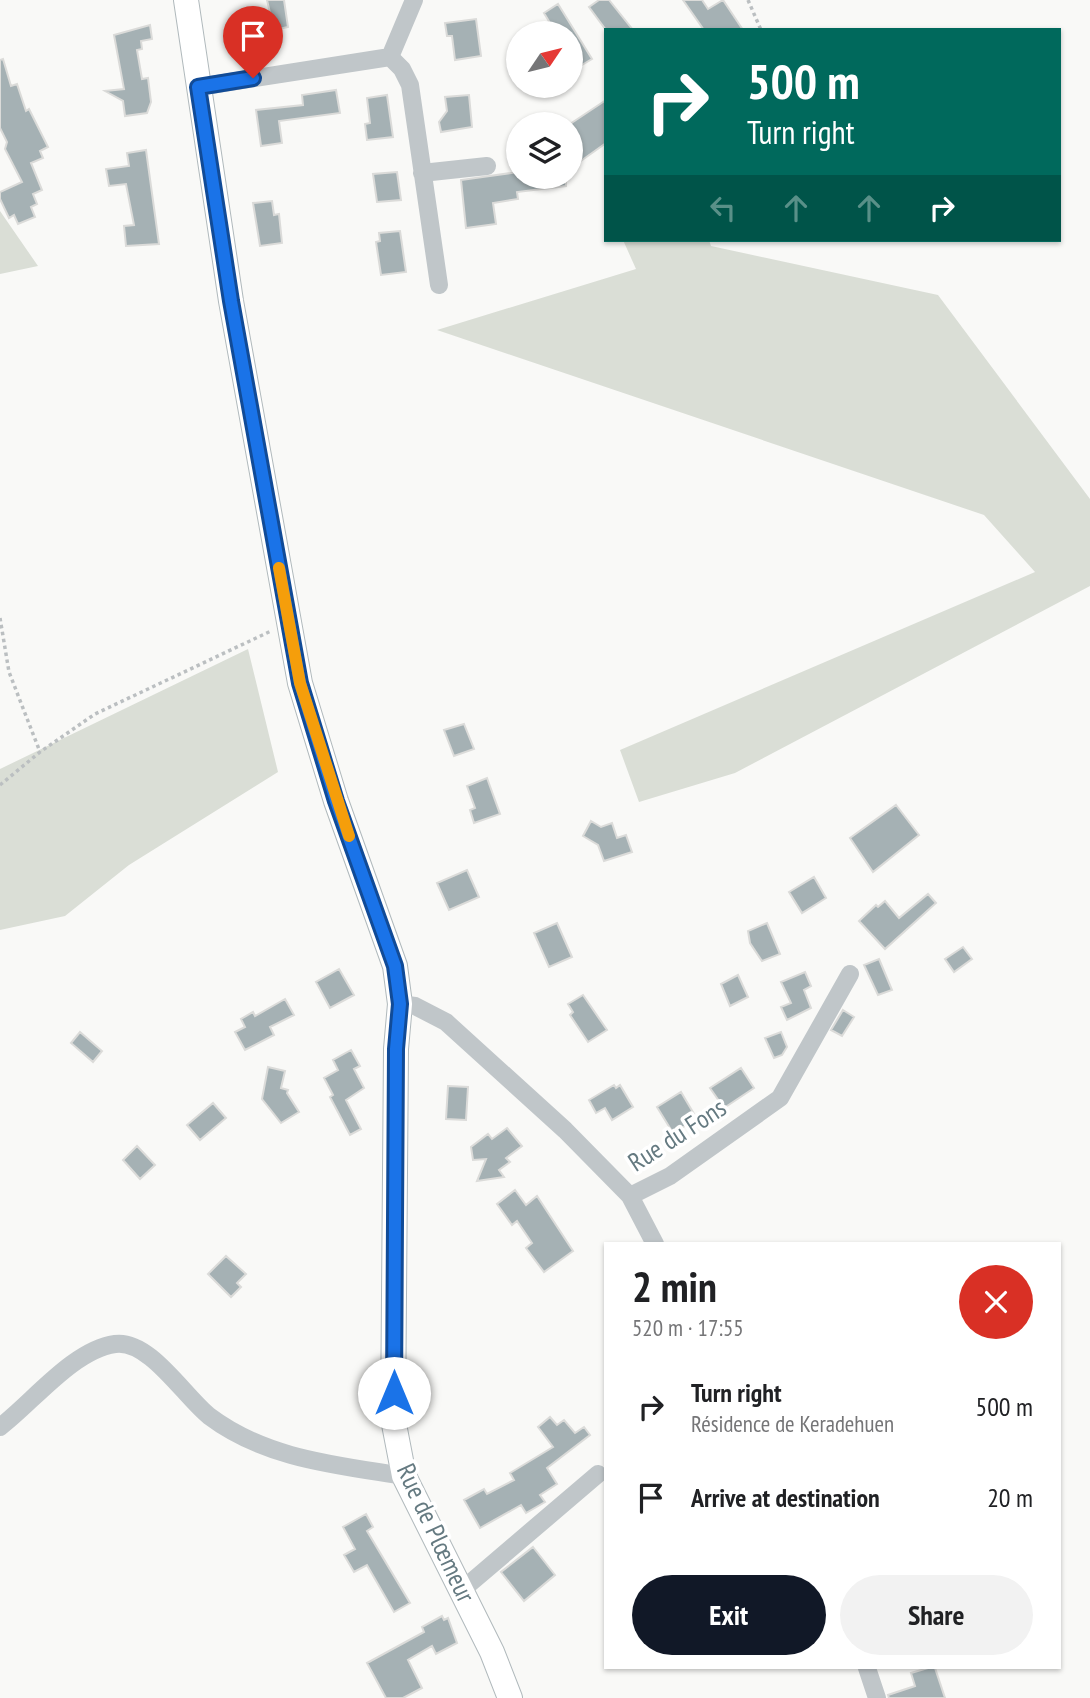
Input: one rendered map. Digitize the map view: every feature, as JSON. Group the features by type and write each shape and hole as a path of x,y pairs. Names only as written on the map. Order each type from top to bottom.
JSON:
{"main road":[{"name":"Rue de Plœmeur","path":"186,0 231,301 289,622 310,720 395,966 400,1004 396,1049 394,1419 404,1476 462,1590 510,1698"}],"street":[{"path":"390,57 414,0"},
{"path":"198,87 390,57"},
{"path":"390,57 402,69 410,85 439,285"},
{"path":"422,173 487,166"},
{"name":"Rue du Fons","path":"400,1004 415,1006 446,1022 565,1130 630,1196 670,1175 780,1098 850,974"},
{"path":"630,1196 654,1242"},
{"path":"0,1427 84,1355 121,1344 145,1353 206,1413 233,1433 274,1452 404,1476"},
{"path":"462,1590 598,1474"},
{"path":"867,1669 877,1698"}],"path":[{"path":"748,0 760,28"},
{"path":"0,618 9,672 40,752"},
{"path":"0,786 40,752 95,714 289,622"}],"shaded area":[{"path":"0,211 38,266 0,274"},
{"path":"624,242 710,242 711,246 938,295 1090,499 1090,586 735,773 639,802 620,750 1035,572 984,515 437,330 636,269"},
{"path":"248,649 278,772 129,865 65,916 0,930 0,769"}],"building":[{"path":"267,0 284,0 288,27 274,30"},
{"path":"599,0 609,0 631,28 605,28 589,7"},
{"path":"683,0 702,0 708,9 723,0 742,28 703,28"},
{"path":"558,4 569,21 549,21 544,13"},
{"path":"476,19 481,56 455,60 452,36 447,36 445,23"},
{"path":"150,25 152,39 141,41 142,49 137,50 142,79 148,78 151,102 147,113 125,116 123,101 105,91 124,89 114,35"},
{"path":"583,44 592,59 583,64"},
{"path":"3,59 11,86 17,84 26,111 29,109 48,147 40,151 43,158 31,163 42,190 33,194 37,204 31,207 35,217 18,224 14,215 9,218 0,199 0,192 22,182 5,149 7,142 0,128 0,60"},
{"path":"336,90 340,113 279,121 282,143 261,146 256,110 303,105 302,95"},
{"path":"387,95 393,137 367,140 365,124 370,123 367,98"},
{"path":"469,95 472,127 441,132 439,122 447,111 445,97"},
{"path":"604,101 604,144 583,159 583,115"},
{"path":"146,150 159,244 126,246 124,226 134,225 126,184 109,186 106,169 129,166 127,153"},
{"path":"397,172 401,200 377,202 373,174"},
{"path":"506,174 506,189 542,189 517,192 518,199 493,203 496,224 466,228 461,180"},
{"path":"272,201 274,215 279,214 282,243 260,246 253,203"},
{"path":"400,231 406,272 381,275 376,242 380,241 379,233"},
{"path":"464,724 474,749 454,756 444,730"},
{"path":"487,778 500,814 474,823 470,810 475,808 467,786"},
{"path":"896,805 919,835 873,872 850,838"},
{"path":"591,821 601,827 612,823 617,838 626,835 632,852 604,861 598,845 583,836"},
{"path":"467,870 479,897 449,910 437,883"},
{"path":"814,877 826,898 802,913 789,892"},
{"path":"928,894 936,903 885,949 859,921 876,905 878,907 885,901 899,918"},
{"path":"557,923 572,957 549,967 534,933"},
{"path":"767,923 780,954 762,961 750,943 748,931"},
{"path":"963,947 972,959 954,972 945,959"},
{"path":"879,959 892,990 878,995 864,965"},
{"path":"339,969 354,995 330,1008 316,982"},
{"path":"805,972 811,986 804,990 811,1008 787,1020 781,1007 791,1003 781,982"},
{"path":"738,975 748,997 730,1006 721,984"},
{"path":"583,995 607,1030 588,1042 570,1015 573,1012 568,1004"},
{"path":"285,999 294,1015 270,1027 274,1035 245,1050 235,1032 245,1027 241,1019 253,1012 255,1016"},
{"path":"843,1010 854,1017 842,1036 831,1030"},
{"path":"80,1032 102,1051 93,1062 71,1043"},
{"path":"781,1032 787,1047 782,1055 774,1058 765,1038"},
{"path":"351,1050 360,1066 354,1069 364,1088 346,1100 361,1129 350,1135 330,1097 333,1095 324,1078 338,1070 333,1060"},
{"path":"268,1067 285,1071 281,1088 288,1090 287,1093 299,1112 281,1123 262,1099"},
{"path":"741,1068 754,1088 724,1108 710,1088"},
{"path":"614,1085 616,1088 620,1085 633,1107 612,1120 605,1108 596,1113 589,1100"},
{"path":"448,1086 468,1087 466,1120 446,1119"},
{"path":"681,1092 697,1119 673,1133 657,1107"},
{"path":"213,1103 226,1118 200,1140 187,1125"},
{"path":"507,1128 522,1146 506,1158 510,1162 499,1170 504,1177 477,1181 486,1159 473,1160 471,1147 488,1134 492,1139"},
{"path":"137,1146 155,1165 140,1179 123,1160"},
{"path":"515,1190 526,1205 537,1196 573,1251 544,1272 526,1248 532,1243 517,1221 512,1225 497,1204"},
{"path":"226,1256 246,1274 237,1283 241,1287 231,1297 208,1274"},
{"path":"550,1417 557,1425 564,1420 575,1433 584,1427 590,1435 547,1468 557,1484 540,1495 545,1502 526,1513 521,1505 480,1528 464,1500 484,1489 487,1494 514,1480 510,1473 553,1447 538,1427"},
{"path":"366,1514 373,1527 367,1531 410,1603 394,1612 367,1565 354,1572 344,1555 355,1549 343,1527"},
{"path":"533,1547 555,1575 524,1601 501,1572"},
{"path":"442,1616 444,1620 448,1618 457,1643 436,1654 432,1646 408,1660 422,1688 403,1698 386,1698 367,1663 424,1632 422,1627"},
{"path":"935,1669 945,1698 889,1698 888,1695 915,1686 911,1673"}],"slow traffic":[{"path":"279,568 300,683 349,836"}],"route":[{"path":"253,78 198,87 231,301 300,683 336,801 395,966 400,1004 396,1049 394,1393"}]}
